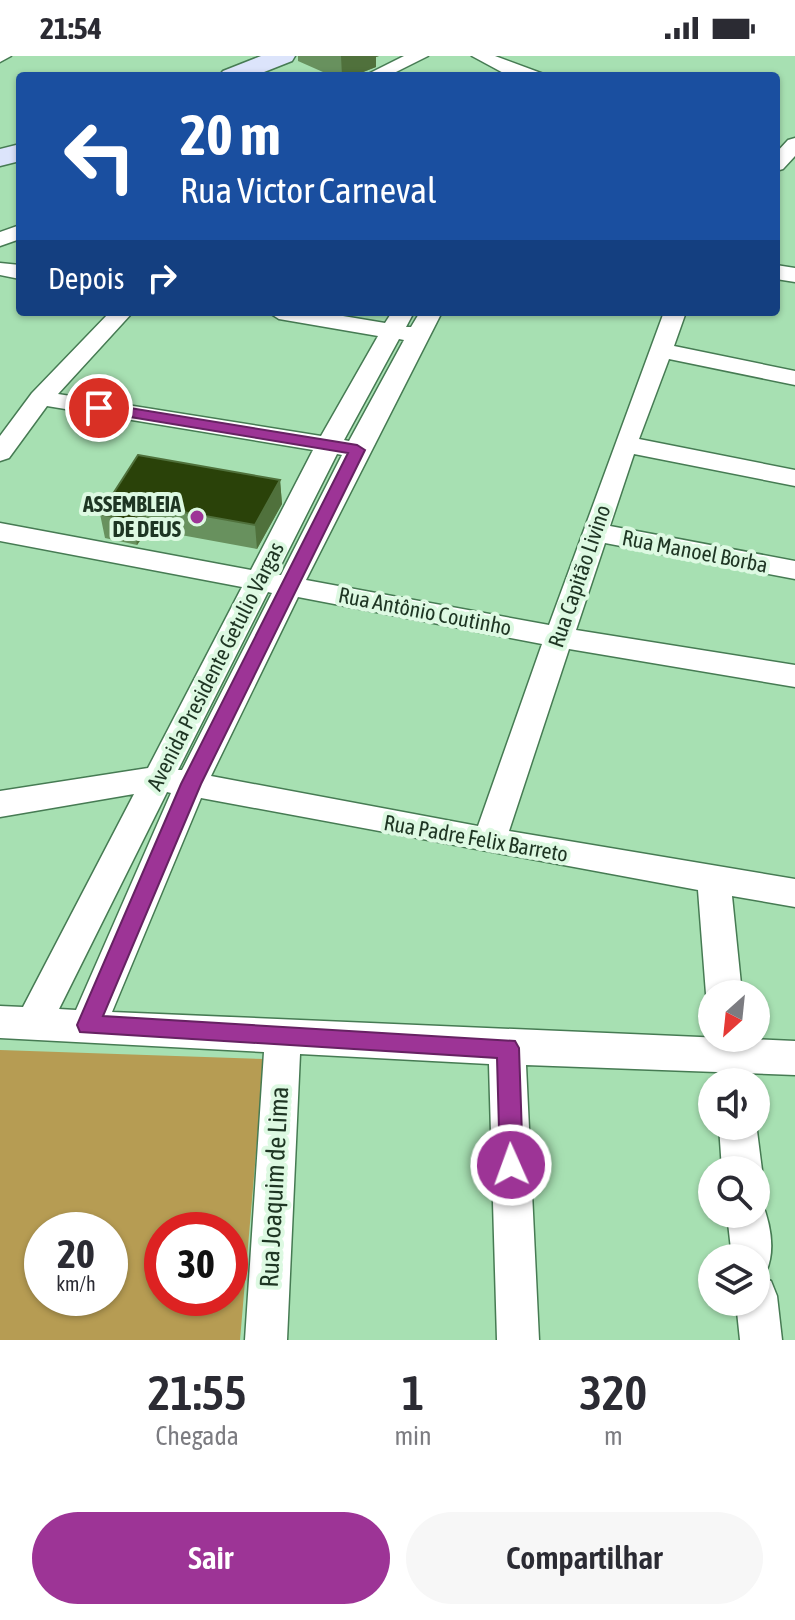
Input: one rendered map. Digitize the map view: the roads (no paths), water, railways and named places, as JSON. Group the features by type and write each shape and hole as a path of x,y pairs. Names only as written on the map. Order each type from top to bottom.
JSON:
{"street":[{"path":"242,72 283,56"},
{"path":"382,72 419,56"},
{"path":"481,56 512,72"},
{"path":"521,72 539,56"},
{"path":"780,161 795,144"},
{"path":"0,453 41,398 118,316"},
{"path":"327,316 412,323"},
{"name":"Rua Capitão Livino","path":"489,841 594,532 673,316"},
{"name":"Avenida Presidente Getulio Vargas","path":"16,1022 158,778 328,446 412,323"},
{"name":"Avenida Presidente Getulio Vargas","path":"88,1025 191,784 357,450 412,323"},
{"path":"659,350 795,378"},
{"path":"41,398 357,450"},
{"path":"625,444 795,478"},
{"name":"Rua Antônio Coutinho","path":"0,532 558,637 795,676"},
{"name":"Rua Manoel Borba","path":"594,532 795,570"},
{"name":"Rua Padre Felix Barreto","path":"0,804 158,778 489,841 795,893"},
{"path":"714,880 723,980"},
{"path":"16,1022 731,1059 795,1058"},
{"name":"Rua Joaquim de Lima","path":"266,1340 283,1035"},
{"path":"507,1048 518,1340"},
{"path":"758,1316 761,1340"}],"place":[{"name":"ASSEMBLEIA DE DEUS","path":"197,517"}]}
